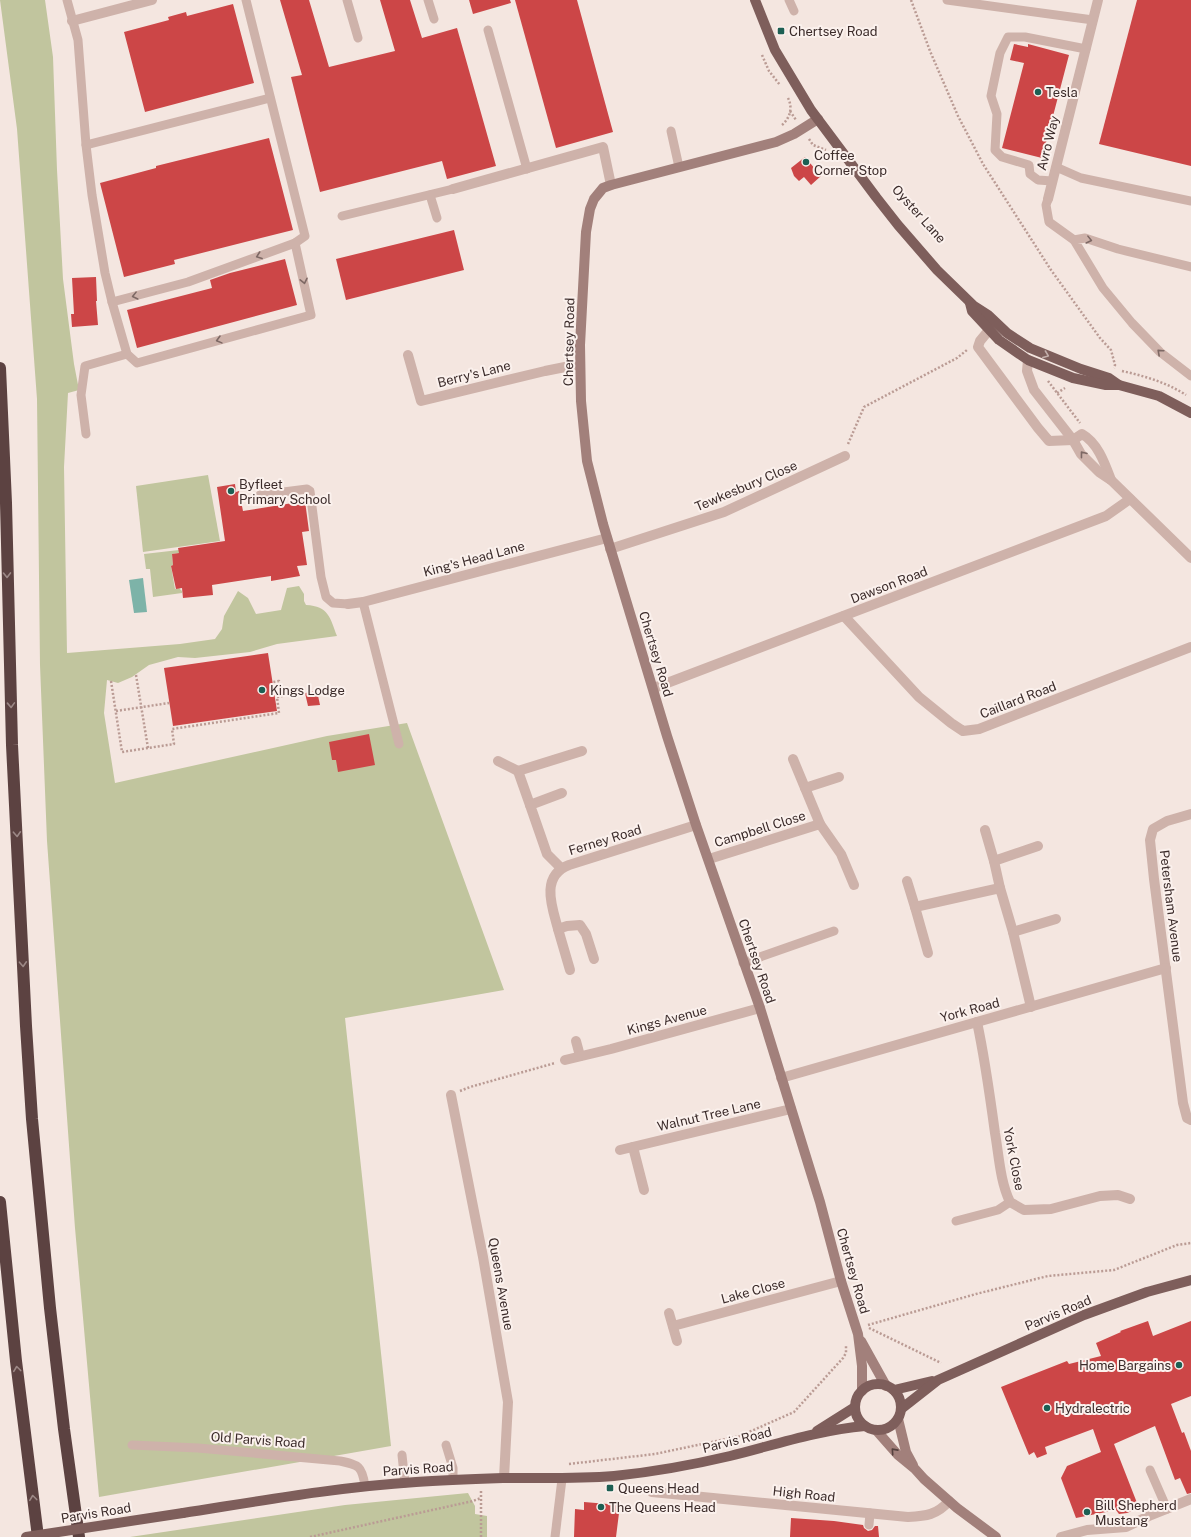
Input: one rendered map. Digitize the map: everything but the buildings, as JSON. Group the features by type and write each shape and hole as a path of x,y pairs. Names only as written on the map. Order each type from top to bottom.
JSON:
{"highway":[{"path":"0,368 6,503 12,745 26,1034 32,1119 50,1308 64,1429 79,1537"},
{"path":"0,1202 16,1361 38,1537"}],"main road":[{"name":"Oyster Lane","path":"755,0 775,50 800,93 898,225 937,270 969,302 995,321 1012,336 1030,348 1081,369 1110,378 1119,385"},
{"name":"Oyster Lane","path":"969,302 972,311 998,340 1028,360 1073,378 1106,385 1119,385"},
{"path":"1119,385 1159,396 1191,413"},
{"name":"Parvis Road","path":"901,1409 938,1380 1084,1315 1147,1292 1191,1280"},
{"name":"Parvis Road","path":"890,1388 938,1380"},
{"path":"873,1385 890,1388 898,1396 901,1409 898,1419 888,1428 876,1430 865,1426 856,1414 855,1407 856,1401 862,1391 873,1385"},
{"name":"Parvis Road","path":"811,1435 855,1407"},
{"name":"Parvis Road","path":"26,1537 365,1486 453,1480 504,1478 562,1479 614,1476 675,1468 811,1435 865,1426"}],"street":[{"path":"72,21 152,0"},
{"name":"Avro Way","path":"1048,199 1098,0"},
{"name":"Chertsey Road","path":"818,119 794,134 776,142 611,185 604,188 594,198 586,232 580,364 583,424 587,461 610,549 654,688 667,736 743,963 760,1008 820,1202 841,1281 858,1334 862,1366 862,1391"},
{"path":"453,189 603,147 611,185"},
{"path":"995,321 980,341 978,347 1049,441 1077,437 1087,438 1096,447 1112,480"},
{"name":"Berry's Lane","path":"408,355 421,401 580,364"},
{"path":"1028,360 1027,371 1034,390 1077,437 1082,454 1099,472 1112,480 1191,558"},
{"name":"Tewkesbury Close","path":"610,549 724,512 845,456"},
{"name":"Dawson Road","path":"654,688 1106,516 1130,499"},
{"name":"King's Head Lane","path":"348,604 363,602 607,538"},
{"name":"Caillard Road","path":"844,616 919,697 963,731 986,727 1191,647"},
{"path":"518,772 582,751"},
{"name":"Campbell Close","path":"792,759 820,824 841,854 854,885"},
{"path":"498,761 518,772 548,854 561,868"},
{"name":"Campbell Close","path":"805,788 839,777"},
{"path":"530,805 562,793"},
{"name":"Petersham Avenue","path":"1191,814 1167,821 1154,829 1150,840 1182,1103 1187,1118 1191,1120"},
{"name":"Campbell Close","path":"709,858 820,824"},
{"name":"Ferney Road","path":"570,970 550,900 554,875 561,868 696,825"},
{"path":"985,830 1013,932 1031,1007"},
{"path":"994,861 1038,846"},
{"path":"907,881 928,953"},
{"path":"915,907 1000,888"},
{"path":"1013,932 1056,920"},
{"path":"558,929 567,926 580,925 586,934 594,959"},
{"name":"York Road","path":"781,1078 1166,968"},
{"name":"Kings Avenue","path":"565,1060 611,1049 760,1008"},
{"name":"York Close","path":"977,1022 982,1045 1000,1167 1005,1192 1010,1202 1024,1210 1051,1209 1100,1196 1118,1195 1130,1199"},
{"path":"576,1041 580,1056"},
{"name":"Queens Avenue","path":"451,1095 483,1257 508,1402 504,1451 504,1478"},
{"name":"Walnut Tree Lane","path":"620,1150 791,1109"},
{"path":"633,1147 644,1190"},
{"name":"Lake Close","path":"673,1326 841,1281"},
{"path":"669,1313 677,1341"},
{"name":"Chertsey Road","path":"858,1334 890,1388"},
{"path":"898,1419 906,1452 914,1469"},
{"path":"876,1430 898,1455 948,1501 996,1537"},
{"name":"High Road","path":"652,1492 908,1517 922,1516 936,1512 943,1508 948,1501"},
{"path":"1061,1537 1087,1530 1109,1533 1191,1499"}],"lane":[{"path":"67,0 78,40 86,145 92,195 112,302 127,354 137,363 311,315 296,243"},
{"path":"112,302 188,282 296,243 305,236 246,0"},
{"path":"347,0 358,38"},
{"path":"428,0 434,19"},
{"path":"789,0 794,11"},
{"path":"947,0 1093,20"},
{"path":"488,30 527,169"},
{"path":"1052,181 1038,180 1030,174 1029,165 1002,157 995,150 997,114 991,96 1000,53 1008,37 1031,38 1086,49"},
{"path":"86,145 270,98"},
{"path":"671,131 679,167"},
{"path":"1056,167 1081,178 1191,201"},
{"path":"342,216 453,189"},
{"path":"430,195 437,218"},
{"path":"1048,199 1046,205 1049,222 1074,240 1103,288 1127,317 1160,352 1191,376"},
{"path":"1074,240 1085,238 1132,253 1191,268"},
{"path":"86,434 81,395 85,366 127,354"},
{"path":"260,495 307,489 310,491 321,576 326,596 332,603 348,604"},
{"path":"363,602 399,744"},
{"path":"743,963 834,931"},
{"path":"956,1221 998,1210 1010,1202"},
{"name":"Old Parvis Road","path":"132,1445 198,1448 340,1461 356,1465 360,1469 363,1474 365,1486"},
{"path":"446,1445 453,1468 453,1480"},
{"path":"402,1455 405,1483"},
{"path":"1150,1470 1167,1508"},
{"path":"555,1537 562,1479"},
{"path":"869,1525 870,1513"}],"path":[{"path":"911,0 930,51 958,116 983,164 1051,270 1111,350 1115,365 1113,369"},
{"path":"845,456 849,441 864,407 957,358 968,349"},
{"path":"1047,380 1081,424 1077,437"},
{"path":"136,675 148,748"},
{"path":"111,681 122,752 174,744 172,729 279,713 277,697 282,696 279,681 272,682"},
{"path":"116,711 169,703"},
{"path":"451,1095 470,1087 565,1060"},
{"path":"940,1362 865,1326 976,1294 1048,1276 1114,1270 1177,1245 1191,1243"},
{"name":"Parvis Road","path":"563,1465 655,1454 740,1436 794,1412 843,1358 846,1353 846,1344"},
{"path":"481,1537 482,1479"},
{"path":"310,1537 481,1498"}],"green space":[{"path":"0,0 45,0 53,57 63,279 74,364 79,390 68,393 64,467 67,653 180,644 215,639 222,629 224,616 238,591 248,598 256,614 281,610 287,588 299,586 304,594 304,601 306,605 320,608 328,614 337,636 277,644 250,652 195,658 178,657 149,665 132,677 118,683 107,680 104,713 115,783 327,736 407,723 504,990 345,1018 391,1446 99,1497 75,1228 47,841 40,665 37,399 17,129"},
{"path":"208,475 220,541 143,552 136,486"},
{"path":"179,550 179,553 172,554 173,565 171,566 175,589 179,588 182,593 153,597 150,569 146,569 144,554"},
{"path":"468,1493 475,1506 475,1514 487,1516 487,1537 130,1537 345,1505"}],"water":[{"path":"143,578 147,612 134,613 129,580"}],"place":[{"name":"Chertsey Road","path":"781,31"},
{"name":"Tesla","path":"1038,92"},
{"name":"Coffee Corner Stop","path":"806,162"},
{"name":"Byfleet Primary School","path":"231,491"},
{"name":"Kings Lodge","path":"262,690"},
{"name":"Home Bargains","path":"1179,1365"},
{"name":"Hydralectric","path":"1047,1408"},
{"name":"Queens Head","path":"610,1488"},
{"name":"The Queens Head","path":"601,1507"},
{"name":"Bill Shepherd Mustang","path":"1087,1512"}]}
